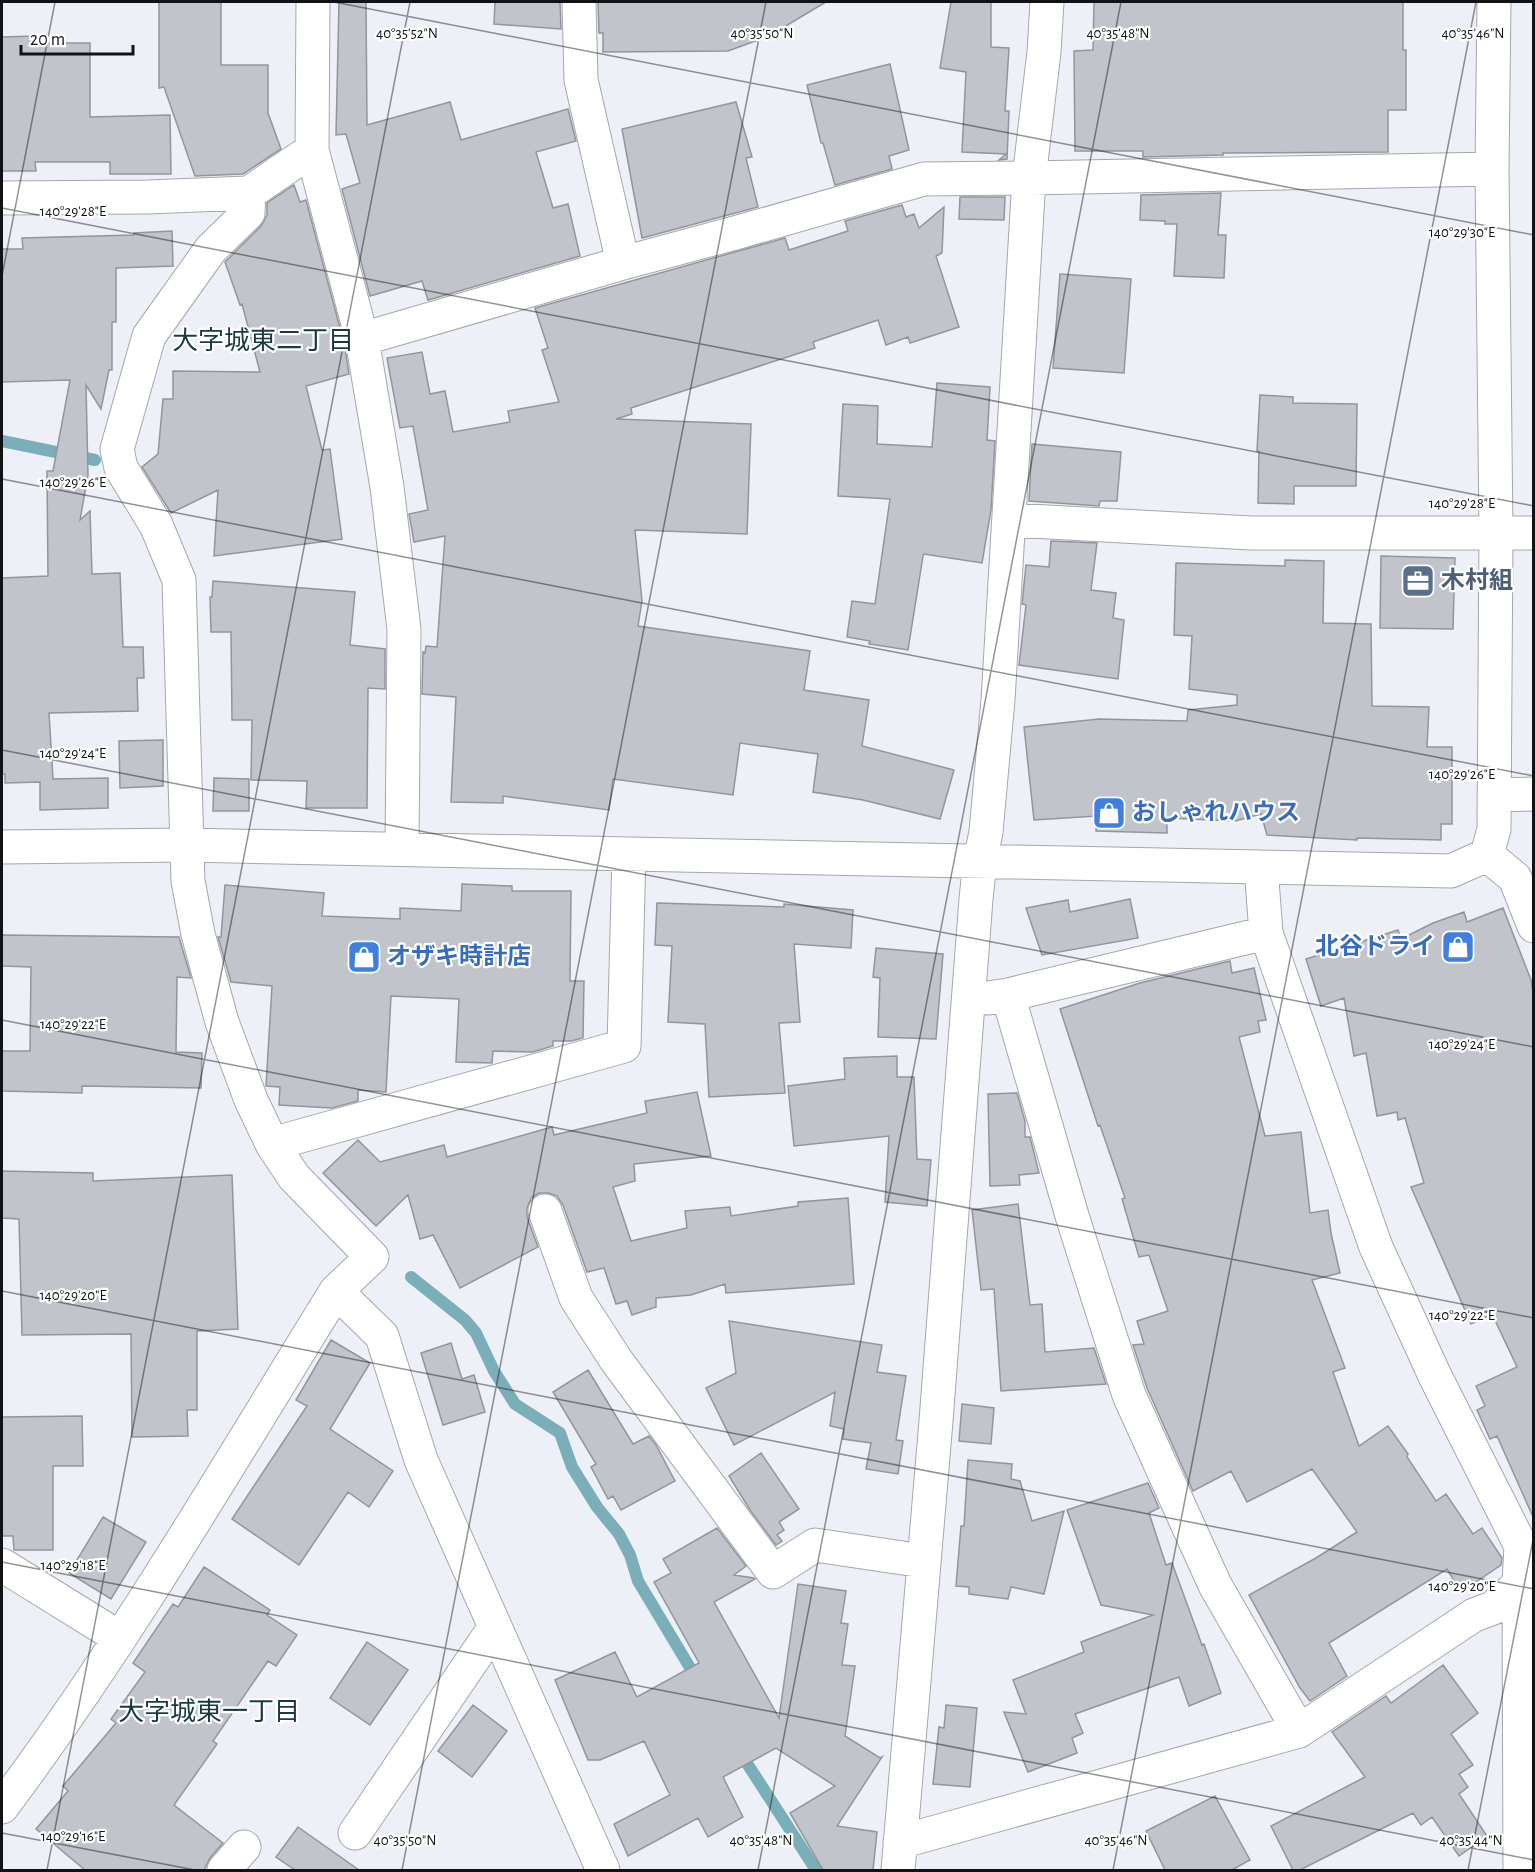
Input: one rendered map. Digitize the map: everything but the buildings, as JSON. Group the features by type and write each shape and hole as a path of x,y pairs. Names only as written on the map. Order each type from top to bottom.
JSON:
{"street":[{"path":"313,2 312,150 362,339 387,487 404,629 402,849"},
{"path":"579,2 581,80 623,263"},
{"path":"1047,2 1044,52 1029,178 997,711 986,832 980,861 968,1000 936,1421 899,1856 1299,1731 1474,1616 1493,1608 1526,1577"},
{"path":"1487,855 1494,830 1496,533 1492,170 1494,2"},
{"path":"2,198 147,197 249,193 312,150"},
{"path":"362,339 924,178 1492,170"},
{"path":"2,1807 44,1751 120,1638 336,1292 372,1257 294,1177 272,1144 251,1100 222,1022 198,934 188,881 179,580 156,525 121,468 117,449 149,336 211,249 248,213 249,193"},
{"path":"1010,520 1251,533 1533,533"},
{"path":"1494,795 1533,794"},
{"path":"2,847 187,845 1451,871 1487,855"},
{"path":"272,1144 624,1047 629,854"},
{"path":"1487,855 1515,878 1533,926"},
{"path":"1261,867 1266,933 1376,1247 1435,1376 1521,1546 1526,1577 1520,1870"},
{"path":"968,1000 1008,995 1266,933"},
{"path":"1008,995 1073,1219 1129,1395 1215,1585 1299,1731"},
{"path":"545,1211 576,1298 616,1360 773,1572 815,1545 923,1561"},
{"path":"336,1292 382,1336 421,1460 603,1870"},
{"path":"2,1565 120,1638"},
{"path":"355,1833 495,1628"}],"waterway":[{"path":"2,441 95,460"},
{"path":"411,1277 465,1320 476,1333 494,1371 515,1404 560,1433 572,1467 597,1507 619,1534 630,1555 638,1581 698,1681"},
{"path":"739,1751 816,1870"}],"place":[{"name":"木村組","path":"1418,581"},
{"name":"おしゃれハウス","path":"1109,813"},
{"name":"北谷ドライ","path":"1458,947"},
{"name":"オザキ時計店","path":"364,957"}],"district":[{"name":"大字城東二丁目","path":"263,341"},
{"name":"大字城東一丁目","path":"209,1712"}]}
